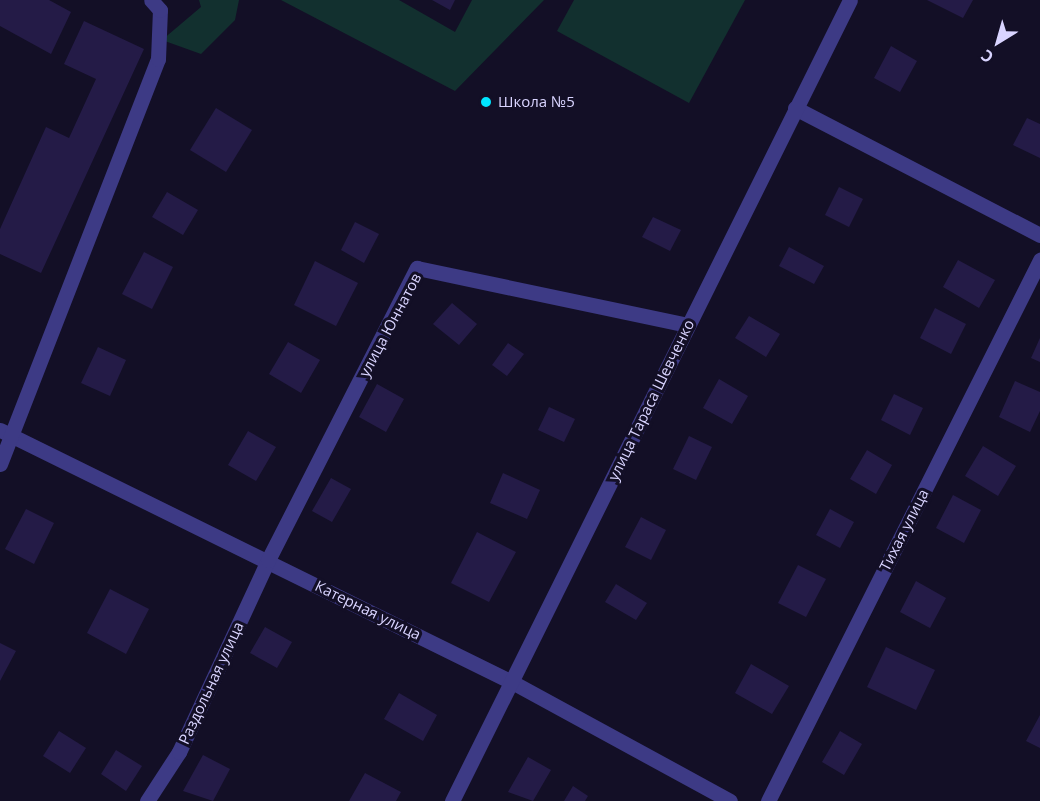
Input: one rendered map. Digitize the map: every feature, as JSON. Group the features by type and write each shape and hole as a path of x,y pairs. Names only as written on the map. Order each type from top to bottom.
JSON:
{"street":[{"path":"0,464 7,433 158,59 160,10 151,0"},
{"name":"улица Тараса Шевченко","path":"452,801 850,0"},
{"path":"795,108 1040,235"},
{"name":"Тихая улица","path":"768,801 1040,260"},
{"name":"улица Юннатов","path":"268,560 417,268 687,325"},
{"name":"Катерная улица","path":"7,433 512,682 730,801"},
{"name":"Раздольная улица","path":"147,801 179,752 268,560"}],"green space":[{"path":"199,0 239,0 235,20 201,54 162,40 201,7"},
{"path":"281,0 399,0 455,32 472,0 544,0 455,91"},
{"path":"574,0 745,0 689,103 557,31"}],"building":[{"path":"0,0 49,0 71,12 51,54 0,26"},
{"path":"432,0 455,0 450,10"},
{"path":"927,0 973,0 963,18"},
{"path":"84,21 144,49 41,273 0,254 0,229 46,127 69,138 96,79 64,64"},
{"path":"891,46 917,61 900,92 874,78"},
{"path":"216,108 252,130 226,172 190,150"},
{"path":"1027,118 1040,124 1040,158 1013,145"},
{"path":"839,187 863,199 849,227 825,215"},
{"path":"167,192 198,210 183,235 152,217"},
{"path":"653,217 681,230 670,251 642,237"},
{"path":"355,222 379,234 364,263 341,250"},
{"path":"789,247 824,266 814,284 779,266"},
{"path":"144,252 173,267 152,309 122,294"},
{"path":"958,260 995,280 979,308 943,287"},
{"path":"315,261 358,283 336,326 294,305"},
{"path":"452,303 477,324 459,345 433,324"},
{"path":"935,308 966,324 951,354 920,338"},
{"path":"749,316 780,334 766,357 735,338"},
{"path":"1040,338 1040,362 1031,358"},
{"path":"288,342 320,360 301,393 269,374"},
{"path":"508,343 524,354 507,376 492,365"},
{"path":"98,347 126,360 110,396 81,383"},
{"path":"719,379 748,396 732,424 703,408"},
{"path":"1015,381 1040,392 1040,411 1030,432 999,417"},
{"path":"377,384 404,399 386,432 359,417"},
{"path":"894,394 923,408 910,435 881,420"},
{"path":"549,407 575,419 564,442 538,430"},
{"path":"248,431 276,447 256,481 228,465"},
{"path":"689,436 712,447 696,480 673,469"},
{"path":"983,446 1016,466 998,496 965,476"},
{"path":"867,450 892,465 876,494 850,479"},
{"path":"503,473 540,490 527,519 490,503"},
{"path":"331,478 351,489 332,522 312,511"},
{"path":"953,495 981,510 964,543 936,528"},
{"path":"26,509 54,523 34,564 5,549"},
{"path":"830,509 854,522 840,548 816,535"},
{"path":"641,517 666,530 651,560 625,547"},
{"path":"477,532 516,552 489,602 451,583"},
{"path":"798,565 826,579 806,617 778,603"},
{"path":"916,581 946,598 930,628 900,612"},
{"path":"616,584 647,603 636,620 605,602"},
{"path":"110,589 149,609 126,654 87,633"},
{"path":"265,627 292,642 277,668 250,653"},
{"path":"0,643 16,651 0,681"},
{"path":"886,647 935,670 916,710 867,687"},
{"path":"751,664 789,686 772,714 735,693"},
{"path":"399,693 437,715 423,741 384,719"},
{"path":"1040,715 1040,748 1026,741"},
{"path":"59,731 86,748 70,773 43,756"},
{"path":"840,731 862,744 844,775 822,762"},
{"path":"116,750 142,766 126,791 101,774"},
{"path":"203,755 230,769 213,801 183,791"},
{"path":"528,757 551,770 533,801 508,792"},
{"path":"365,773 401,792 396,801 349,801"},
{"path":"573,786 588,796 585,801 564,801"}],"place":[{"name":"Школа №5","path":"486,102"}]}
